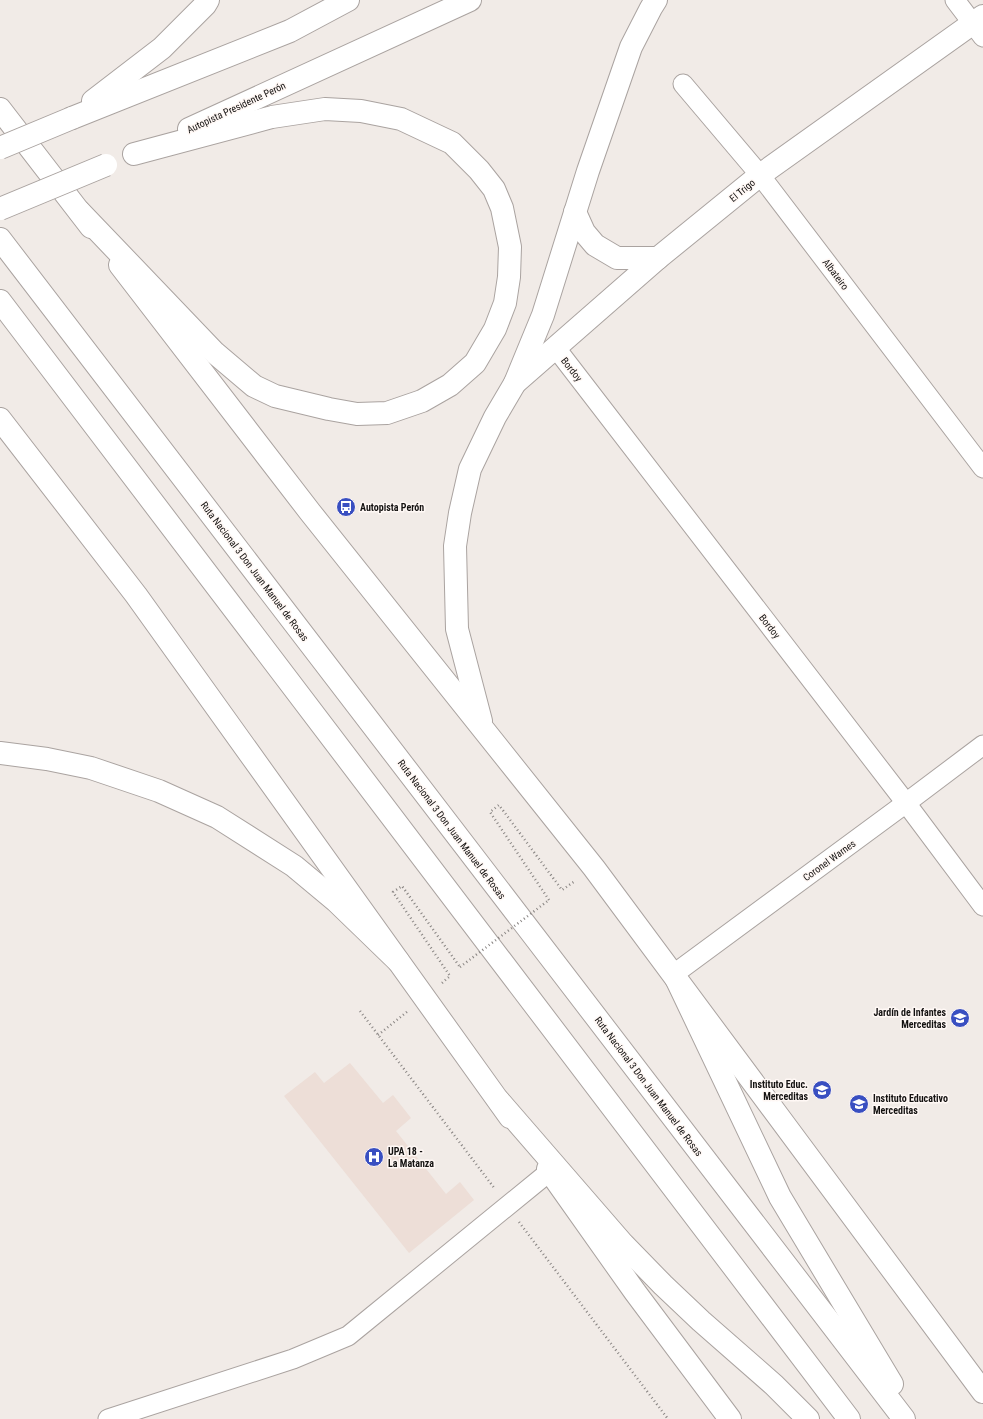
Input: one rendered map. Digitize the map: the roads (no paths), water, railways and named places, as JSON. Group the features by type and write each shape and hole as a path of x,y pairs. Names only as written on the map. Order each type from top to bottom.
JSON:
{"main road":[{"path":"72,118 162,48 205,5 208,0"},
{"path":"0,148 290,31 348,0"},
{"name":"Autopista Presidente Perón","path":"0,209 134,154 470,0"},
{"path":"483,728 457,629 455,546 460,513 470,469 495,417 515,383 543,316 588,171 631,47 656,0"},
{"name":"El Trigo","path":"515,383 658,258 760,175 980,26"},
{"path":"0,109 306,506 594,868 983,1392"},
{"path":"80,212 215,353 254,386 275,396 329,409 358,414 387,413 422,401 450,385 475,363 495,329 504,303 509,277 510,247 502,208 494,189 479,170 452,143 401,119 361,111 325,109 272,117 134,154"},
{"path":"575,212 584,232 595,245 617,258 658,258"},
{"name":"Ruta Nacional 3 Don Juan Manuel de Rosas","path":"0,238 904,1419"},
{"path":"0,301 849,1419"},
{"path":"0,419 136,595 635,1292 730,1419"},
{"path":"0,753 47,759 91,768 159,791 217,817 294,866 336,901 398,961"},
{"path":"674,974 780,1197 913,1419"},
{"path":"499,1100 623,1244 701,1321 774,1385 808,1419"}],"street":[{"path":"955,0 980,26"},
{"name":"Albateiro","path":"683,84 760,175 983,468"},
{"name":"Bordoy","path":"555,347 906,803 983,906"},
{"name":"Coronel Warnes","path":"674,974 983,745"},
{"path":"108,1419 293,1359 348,1336 549,1172"}],"place":[{"name":"Autopista Perón","path":"346,507"},
{"name":"Jardín de Infantes Merceditas","path":"960,1018"},
{"name":"Instituto Educ. Merceditas","path":"822,1090"},
{"name":"Instituto Educativo Merceditas","path":"859,1104"},
{"name":"UPA 18 - La Matanza","path":"374,1157"}]}
